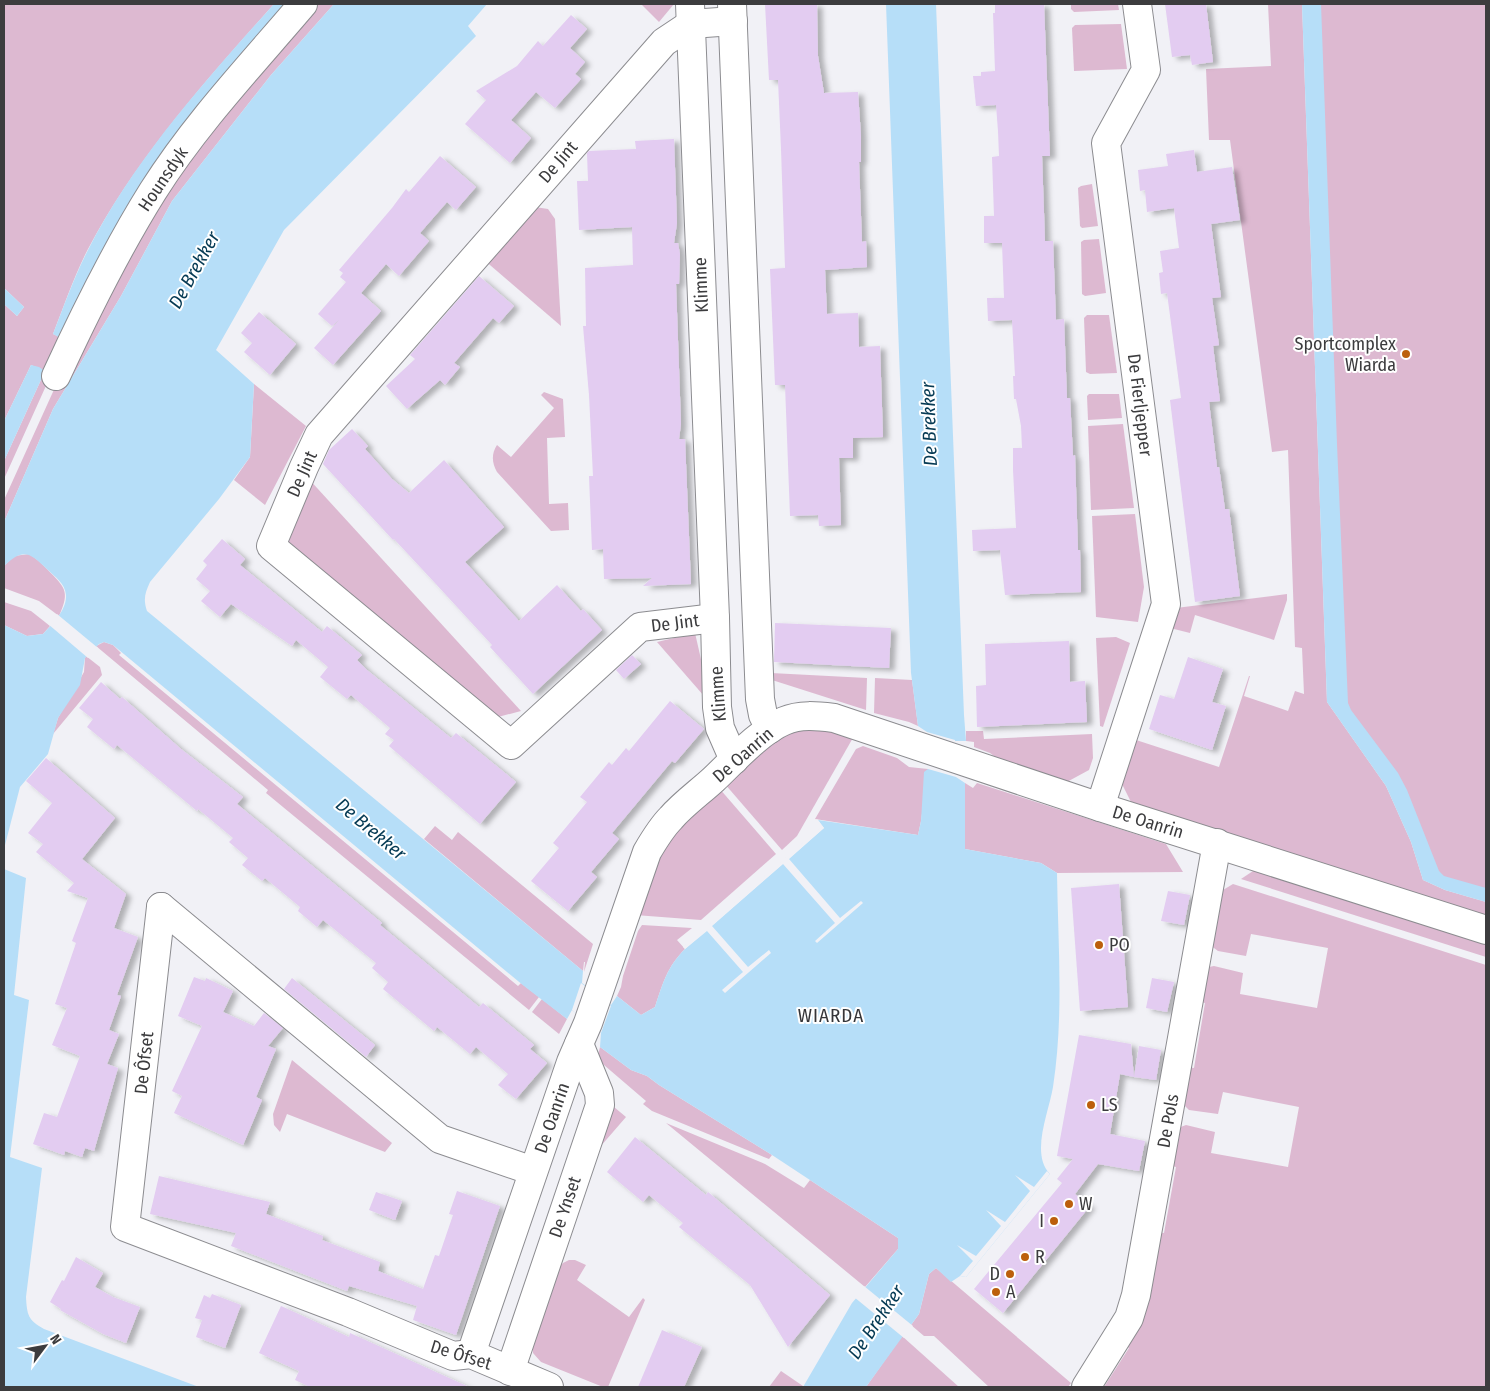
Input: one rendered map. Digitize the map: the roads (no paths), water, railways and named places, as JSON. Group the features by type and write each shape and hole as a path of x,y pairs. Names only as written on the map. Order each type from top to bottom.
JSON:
{"street":[{"name":"Hounsdyk","path":"56,376 119,248 154,190 185,144 304,4"},
{"name":"De Fierljepper","path":"1100,807 1166,604 1106,143 1146,70 1138,4"},
{"path":"690,14 733,12 760,699 770,729"},
{"name":"Klimme","path":"690,14 717,707 720,728 734,760"},
{"name":"De Jint","path":"690,14 320,435 304,467 271,546 511,745 640,627 715,618"},
{"path":"712,566 754,564"},
{"name":"De Oanrin","path":"471,1354 533,1171 598,994 647,852 659,832 672,816 770,729 784,721 796,717 834,718 1100,807 1486,930"},
{"name":"De Pols","path":"1086,1387 1128,1318 1136,1295 1217,843"},
{"name":"De Ôfset","path":"533,1171 440,1139 161,907 125,1228 348,1312 453,1356 471,1354 549,1387"},
{"name":"De Ynset","path":"510,1371 600,1105 599,1093 580,1041"}],"water":[{"path":"274,4 287,4 224,74 183,128 62,339 53,334 83,260 127,183 173,121"},
{"name":"De Brekker","path":"334,4 487,4 468,26 476,36 284,230 216,350 254,384 250,457 219,499 150,582 145,596 147,611 583,971 582,983 611,1005 617,996 641,1015 655,1007 666,976 674,962 685,949 824,828 818,820 918,835 921,821 924,772 928,769 927,732 918,726 911,673 886,4 936,4 966,741 955,741 956,777 965,783 965,849 1041,863 1057,873 1060,980 1058,1034 1053,1087 1041,1144 1044,1166 1050,1174 966,1277 960,1276 951,1282 936,1268 929,1274 919,1314 866,1387 803,1387 852,1303 898,1249 898,1238 647,1076 631,1070 600,1047 601,1033 572,1010 567,1019 524,986 113,645 104,642 99,644 85,658 80,685 58,718 48,754 20,787 4,849 4,625 27,636 43,634 62,611 66,595 64,587 59,581 42,564 27,554 17,556 4,566 4,522 53,409 121,296 172,201 271,75"},
{"path":"1302,4 1321,4 1348,703 1351,710 1398,773 1407,790 1439,871 1444,876 1486,888 1486,902 1445,890 1423,880 1411,842 1386,786 1327,702"},
{"path":"4,288 24,307 17,316 4,304"},
{"path":"31,365 45,371 4,461 4,421"},
{"path":"4,869 26,878 14,995 29,1000 10,1157 42,1168 26,1297 29,1316 44,1329 199,1387 4,1387"}],"place":[{"name":"Sportcomplex Wiarda","path":"1406,354"},
{"name":"PO","path":"1099,945"},
{"name":"LS","path":"1091,1105"},
{"name":"W","path":"1069,1204"},
{"name":"I","path":"1054,1221"},
{"name":"R","path":"1025,1257"},
{"name":"D","path":"1010,1274"},
{"name":"A","path":"996,1292"}],"district":[{"name":"WIARDA","path":"831,1015"}]}
